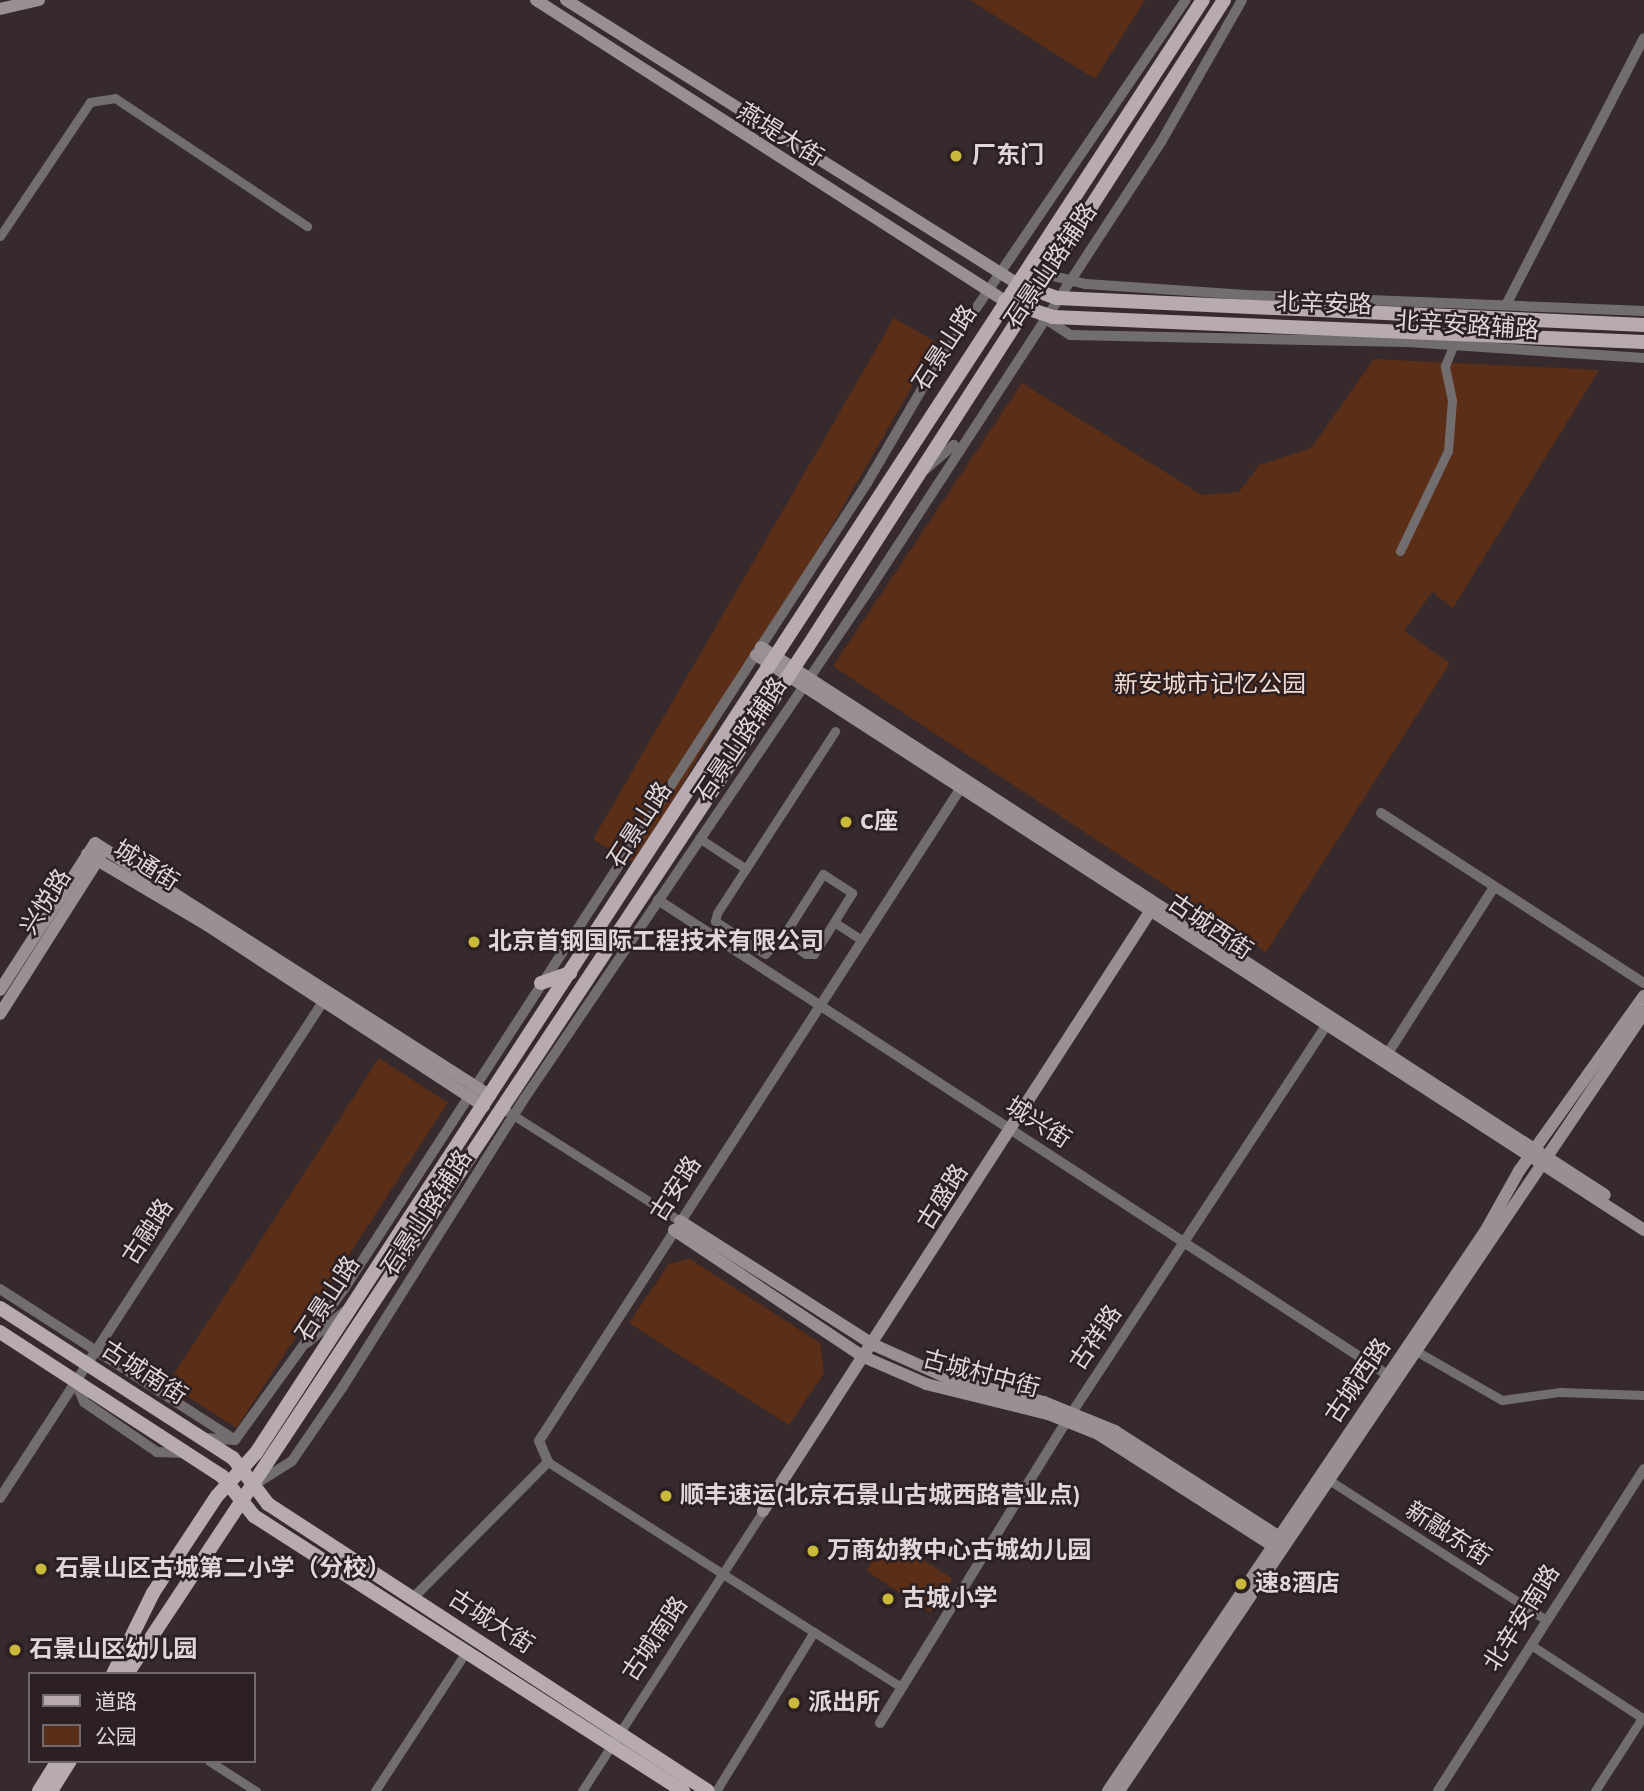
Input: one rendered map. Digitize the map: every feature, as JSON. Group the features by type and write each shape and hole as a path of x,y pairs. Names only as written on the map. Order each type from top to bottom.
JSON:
{"main road":[{"path":"0,9 38,0"},
{"name":"燕堤大街","path":"536,0 1005,301"},
{"name":"燕堤大街","path":"566,0 1018,284"},
{"name":"石景山路","path":"114,1672 153,1593 241,1468 487,1101 1203,0"},
{"name":"石景山路","path":"242,1501 502,1108 634,902 791,671 1025,313 1224,0"},
{"name":"北辛安路","path":"1018,284 1037,294 1056,298 1320,313 1644,325"},
{"name":"北辛安路","path":"1005,301 1025,313 1041,316 1644,342"},
{"name":"古城西街","path":"758,651 1329,1021 1644,1230"},
{"name":"城通街","path":"472,1091 92,858 95,842 332,989 487,1101"},
{"name":"兴悦路","path":"0,990 92,858"},
{"name":"兴悦路","path":"0,1014 92,858"},
{"name":"古盛路","path":"764,1511 1152,908"},
{"path":"541,983 570,973"},
{"name":"古城西路","path":"1119,1791 1280,1544 1329,1480 1532,1154 1644,996"},
{"name":"古城西路","path":"1108,1791 1392,1378 1416,1352 1644,1013"},
{"name":"古城西街","path":"1329,1021 1388,1053 1532,1154"},
{"name":"古城西街","path":"1544,1162 1644,1220"},
{"name":"古城村中街","path":"677,1225 872,1344 950,1379 1070,1416 1280,1544"},
{"name":"古城村中街","path":"677,1225 864,1357 962,1396 1070,1416"},
{"name":"古城南街","path":"0,1308 200,1437 241,1468 254,1485"},
{"name":"古城南街","path":"0,1332 228,1484"},
{"name":"古城大街","path":"228,1484 264,1523 466,1651 708,1791"},
{"name":"古城大街","path":"254,1485 268,1504 412,1598 613,1738 683,1791"},
{"path":"128,1672 242,1501"},
{"path":"39,1791 57,1763"},
{"path":"51,1791 70,1763"}],"street":[{"name":"石景山路辅路","path":"235,1440 472,1091 758,651 999,273 1186,0"},
{"name":"石景山路辅路","path":"254,1485 292,1461 657,900 806,681 1041,316 1068,281 1161,142 1242,0"},
{"path":"1183,61 1226,24"},
{"path":"1507,303 1644,38"},
{"path":"0,236 90,102 114,98 307,226"},
{"name":"北辛安路辅路","path":"1049,275 1068,281 1276,296 1644,310"},
{"path":"1276,296 1320,313"},
{"name":"北辛安路辅路","path":"1041,316 1070,335 1408,342 1644,358"},
{"path":"1383,329 1408,342"},
{"path":"1400,551 1448,451 1452,400 1445,366 1453,346"},
{"path":"915,478 964,436"},
{"path":"782,938 814,954 852,893 823,874 782,938 765,954 715,921 835,731"},
{"name":"古安路","path":"548,1462 538,1441 962,784"},
{"path":"1381,813 1644,983"},
{"path":"634,902 699,838 746,869"},
{"path":"1388,1053 1494,887"},
{"name":"城兴街","path":"657,900 1392,1378"},
{"path":"834,922 860,939"},
{"name":"古融路","path":"0,1499 332,989"},
{"name":"古祥路","path":"880,1723 1070,1416 1329,1021"},
{"path":"502,1108 677,1225"},
{"path":"0,1289 235,1440"},
{"path":"285,1367 350,1307"},
{"path":"0,1345 15,1342"},
{"path":"1416,1352 1502,1400 1569,1392 1644,1395"},
{"path":"200,1437 235,1440"},
{"path":"412,1598 548,1462 901,1687"},
{"name":"北辛安南路","path":"1438,1791 1546,1620 1600,1543 1644,1469"},
{"name":"新融东街","path":"1329,1480 1546,1620"},
{"name":"古城南路","path":"582,1791 613,1738 764,1511"},
{"path":"716,1791 814,1632"},
{"path":"1531,1645 1643,1718 1595,1791"},
{"path":"375,1791 466,1651"},
{"path":"212,1763 256,1791"}],"green space":[{"path":"970,0 1145,0 1095,79"},
{"path":"894,318 937,343 636,864 593,839"},
{"name":"新安城市记忆公园","path":"1374,359 1599,370 1453,608 1432,592 1404,631 1450,663 1266,952 833,666 1022,383 1202,495 1239,492 1259,465 1311,448"},
{"path":"379,1058 448,1103 236,1428 168,1383"},
{"path":"690,1259 820,1343 824,1373 789,1425 629,1323 669,1264"},
{"path":"888,1537 953,1579 931,1612 866,1571"}],"place":[{"name":"厂东门","path":"956,156"},
{"name":"C座","path":"846,822"},
{"name":"北京首钢国际工程技术有限公司","path":"474,942"},
{"name":"顺丰速运(北京石景山古城西路营业点)","path":"666,1496"},
{"name":"万商幼教中心古城幼儿园","path":"813,1551"},
{"name":"石景山区古城第二小学（分校）","path":"41,1569"},
{"name":"速8酒店","path":"1241,1584"},
{"name":"古城小学","path":"888,1599"},
{"name":"石景山区幼儿园","path":"15,1650"},
{"name":"派出所","path":"794,1703"}]}
